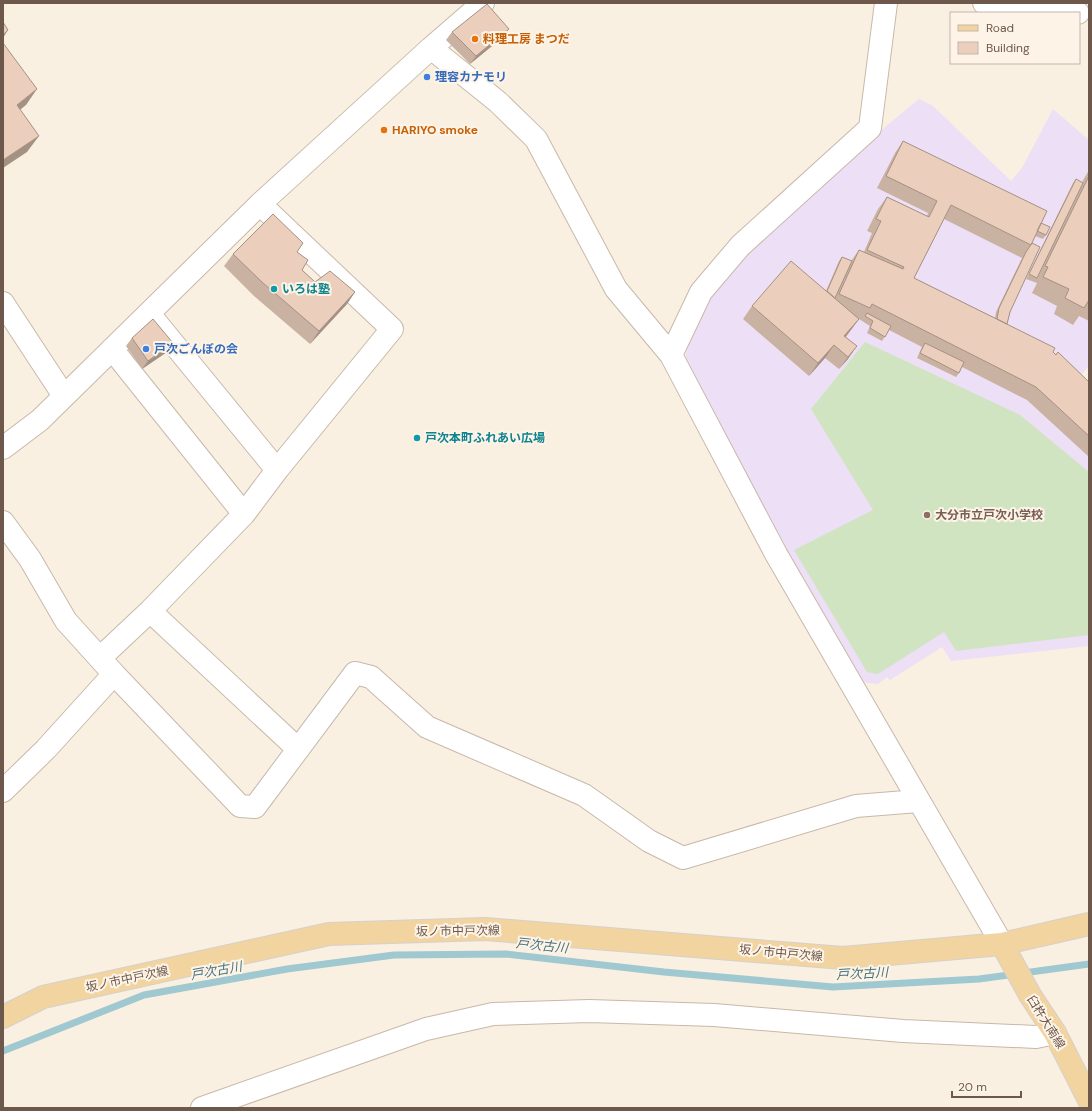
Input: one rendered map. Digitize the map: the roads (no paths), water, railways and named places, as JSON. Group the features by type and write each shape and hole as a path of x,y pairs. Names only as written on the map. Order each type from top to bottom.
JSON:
{"main road":[{"name":"坂ノ市中戸次線","path":"3,1017 43,997 329,934 485,929 843,958 1006,953 1089,924"},
{"name":"臼杵大南線","path":"1006,953 1030,995 1055,1033 1089,1100"}],"street":[{"path":"3,448 40,420 260,204 431,48 483,3"},
{"path":"671,355 701,292 740,246 870,128 886,3"},
{"path":"984,3 1069,12"},
{"path":"431,48 498,102 536,139 616,289 671,355 776,554 1006,953"},
{"path":"100,658 150,611 244,514 277,470 392,329 260,204"},
{"path":"3,303 64,396"},
{"path":"149,314 277,470"},
{"path":"112,349 244,514"},
{"path":"3,522 30,559 66,621 114,674 240,806 255,807 355,673 371,677 427,727 584,795 649,841 683,858 856,806 918,801"},
{"path":"150,611 298,749"},
{"path":"3,791 46,749 114,674"},
{"path":"202,1108 426,1029 493,1014 589,1011 714,1015 903,1031 1036,1037 1055,1033"}],"waterway":[{"name":"戸次古川","path":"3,1051 144,995 287,969 394,955 506,954 664,972 833,987 979,979 1089,964"}],"place":[{"name":"料理工房 まつだ","path":"475,39"},
{"name":"理容カナモリ","path":"427,77"},
{"name":"HARIYO smoke","path":"384,130"},
{"name":"いろは塾","path":"274,289"},
{"name":"戸次ごんぼの会","path":"146,349"},
{"name":"戸次本町ふれあい広場","path":"417,438"},
{"name":"大分市立戸次小学校","path":"927,515"}]}
